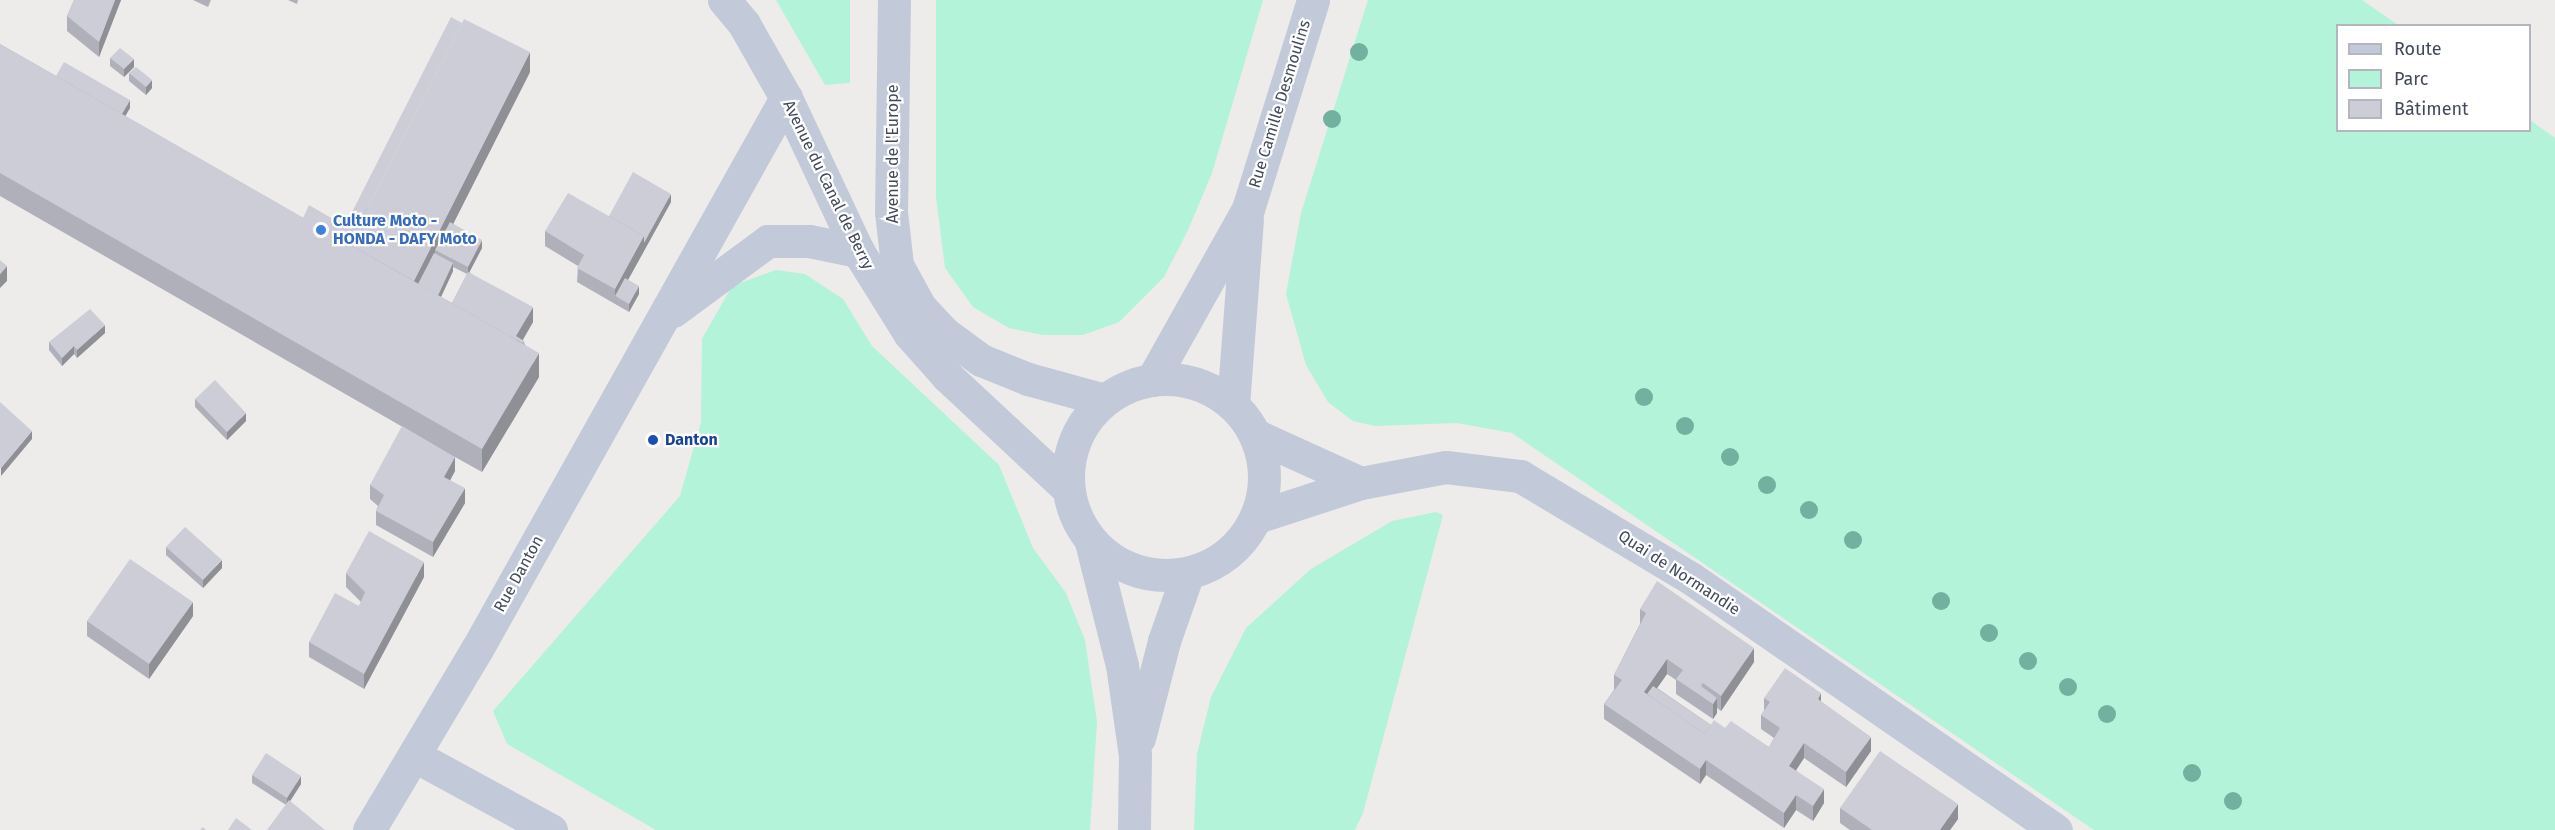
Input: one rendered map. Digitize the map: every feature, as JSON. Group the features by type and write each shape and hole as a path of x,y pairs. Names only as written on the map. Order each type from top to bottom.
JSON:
{"street":[{"name":"Avenue du Canal de Berry","path":"724,0 744,24 786,98 858,251 909,333 947,376 1068,489"},
{"name":"Avenue de l'Europe","path":"894,0 891,212 897,265 920,307 942,332 981,360 1028,379 1105,400"},
{"name":"Rue Camille Desmoulins","path":"1152,380 1248,209 1313,0"},
{"name":"Rue Danton","path":"369,830 415,756 665,317 786,98"},
{"name":"Rue Camille Desmoulins","path":"1233,405 1248,209"},
{"name":"Rue Danton","path":"665,317 768,241 809,241 858,251"},
{"path":"1152,380 1181,380 1209,388 1233,405 1255,435 1264,461 1264,489 1257,517 1229,553 1188,573 1162,576 1135,571 1111,559 1092,542 1076,517 1068,489 1070,455 1078,435 1105,400 1127,387 1152,380"},
{"path":"1255,435 1361,483"},
{"name":"Quai de Normandie","path":"1257,517 1361,483 1446,468 1493,471 1520,476 1692,579 2056,830"},
{"path":"1092,542 1122,665 1135,755 1134,830"},
{"path":"1135,755 1164,642 1188,573"},
{"path":"415,756 551,830"}],"green space":[{"path":"776,0 850,0 850,83 825,85"},
{"path":"936,0 1263,0 1212,173 1188,230 1164,277 1119,322 1083,335 1043,335 1009,328 973,307 945,268 936,197"},
{"path":"1368,0 2362,0 2397,24 2336,24 2336,132 2531,132 2531,121 2555,138 2555,830 2094,830 1512,433 1457,423 1375,426 1353,421 1328,402 1306,365 1286,294 1301,213"},
{"path":"776,270 805,274 843,299 872,346 999,465 1033,548 1066,593 1085,640 1097,722 1090,830 656,830 507,744 493,711 680,496 701,422 702,339 732,286"},
{"path":"1436,512 1443,515 1363,813 1355,830 1194,830 1197,754 1211,697 1246,628 1311,569 1392,521"}],"building":[{"path":"74,0 115,0 99,42 67,16"},
{"path":"451,17 462,23 349,244 303,218 309,205 345,226"},
{"path":"464,19 530,52 414,281 349,244"},
{"path":"0,44 539,353 482,449 0,173"},
{"path":"120,48 134,59 124,69 110,58"},
{"path":"64,62 130,100 122,114 56,76"},
{"path":"136,67 152,80 146,87 129,73"},
{"path":"633,172 671,194 644,243 644,236 609,216"},
{"path":"568,193 644,236 615,289 577,268 584,255 545,231"},
{"path":"450,222 482,240 468,267 435,250"},
{"path":"434,253 453,263 438,295 418,284"},
{"path":"0,260 7,266 0,274"},
{"path":"468,272 533,307 516,336 524,341 522,343 452,303"},
{"path":"625,278 639,286 629,304 615,296"},
{"path":"90,309 105,325 77,350 74,346 62,358 49,342"},
{"path":"215,380 246,413 227,432 195,399"},
{"path":"0,402 32,431 1,468 0,468"},
{"path":"402,426 455,457 444,477 465,488 433,542 376,511 384,495 370,485"},
{"path":"185,527 222,560 203,580 166,547"},
{"path":"369,531 424,562 364,674 309,642 335,593 359,606 365,592 346,573"},
{"path":"130,559 193,602 149,664 87,621"},
{"path":"1657,581 1754,648 1721,696 1703,683 1701,686 1717,698 1713,704 1676,679 1683,670 1667,659 1644,692 1705,734 1714,720 1725,728 1731,721 1769,747 1780,728 1761,715 1770,702 1764,698 1785,668 1821,693 1818,699 1871,737 1846,772 1804,743 1789,766 1824,789 1813,806 1796,795 1784,813 1706,760 1700,769 1604,704 1622,680 1614,675 1646,613 1640,609"},
{"path":"1653,686 1711,725 1705,734 1647,694"},
{"path":"1880,751 1958,804 1940,830 1872,830 1840,808"},
{"path":"266,753 301,776 287,798 252,775"},
{"path":"289,800 325,830 267,830"},
{"path":"236,818 252,830 228,830"}],"place":[{"name":"Culture Moto - HONDA - DAFY Moto","path":"321,230"},
{"name":"Danton","path":"653,440"}]}
